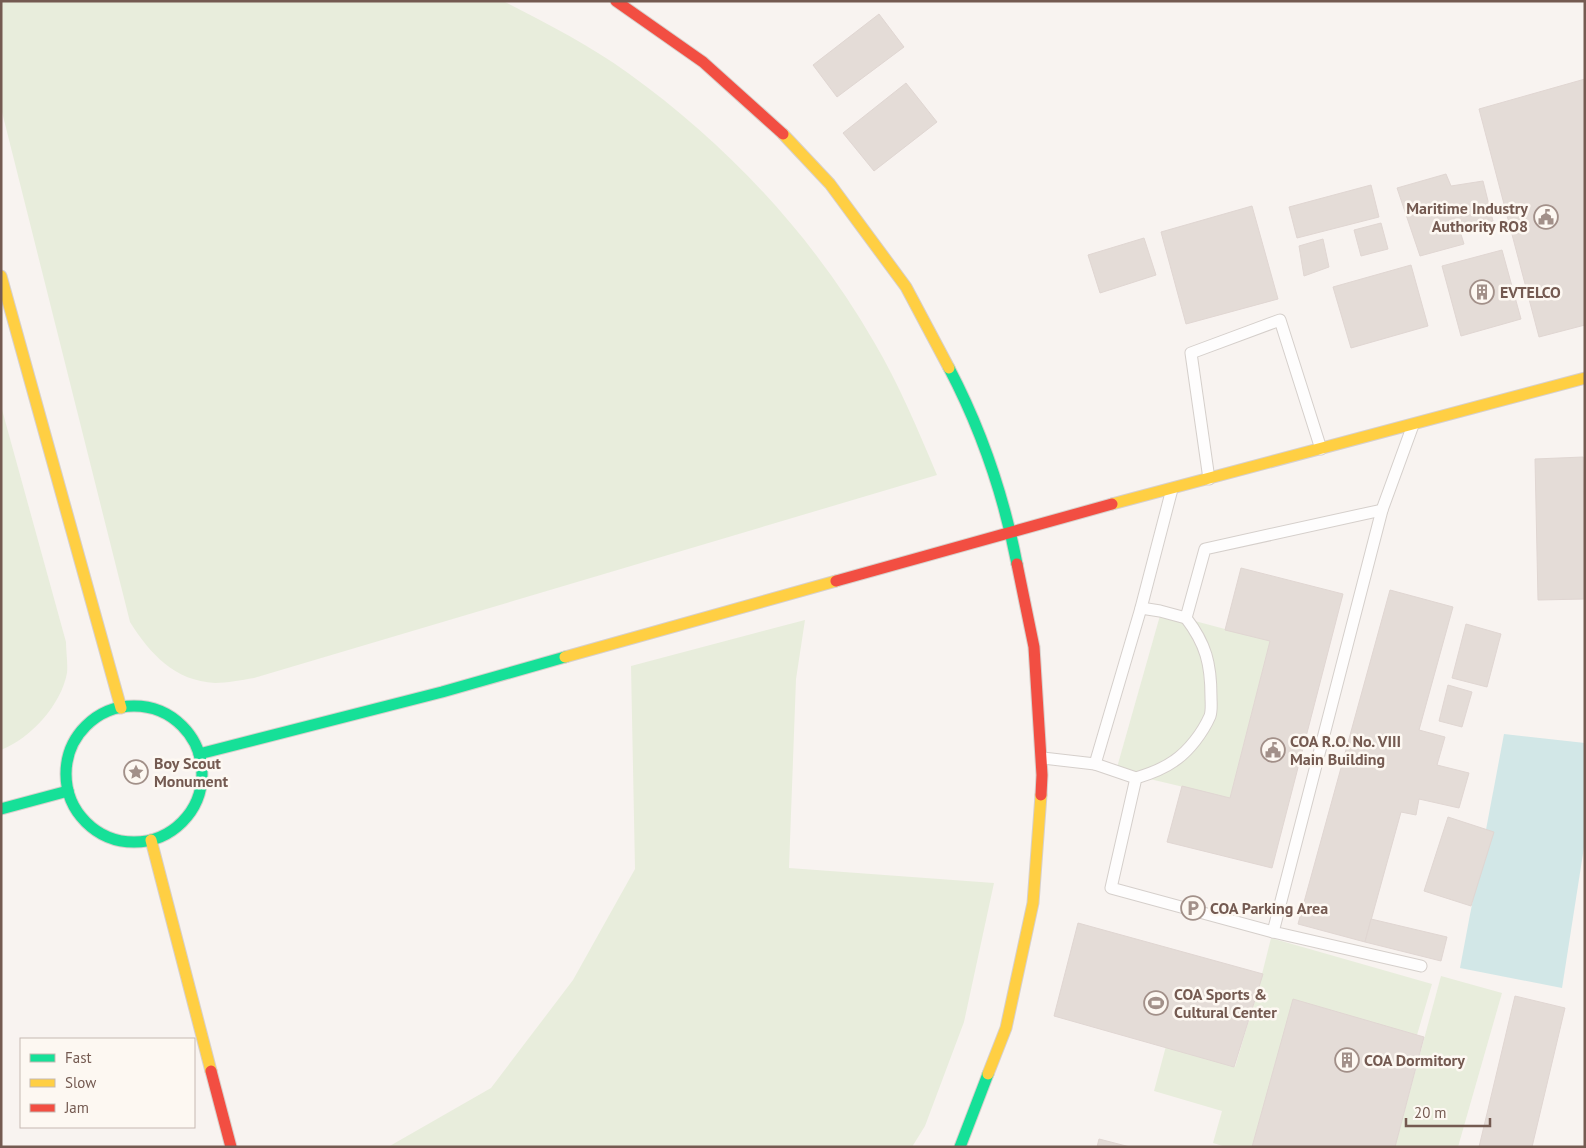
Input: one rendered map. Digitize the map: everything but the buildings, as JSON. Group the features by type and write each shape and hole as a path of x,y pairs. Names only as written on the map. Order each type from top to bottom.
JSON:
{"street":[{"path":"616,1 658,28 720,75 779,128 832,186 879,248 922,314 958,384 988,456 1012,531 1028,606 1036,663 1043,758 1040,843 1032,908 1017,983 996,1056 960,1147"},
{"path":"1,276 120,708"},
{"path":"199,754 442,692 1012,531 1585,378"},
{"path":"137,706 153,709 169,716 182,726 192,738 199,754 202,772 200,790 193,807 182,822 168,833 151,840 134,842 116,840 99,833 85,822 74,807 68,791 66,772 69,755 76,738 88,724 103,714 120,708 137,706"},
{"path":"1,809 68,791"},
{"path":"151,840 231,1147"}],"lane":[{"path":"1210,479 1191,353 1280,320 1321,449"},
{"path":"1273,932 1382,510 1413,424"},
{"path":"1095,764 1141,608 1172,489"},
{"path":"1186,618 1205,549 1382,510"},
{"path":"1043,758 1095,764 1136,778 1156,771 1175,760 1193,743 1210,714 1211,680 1206,650 1198,634 1186,618 1141,608"},
{"path":"1136,778 1111,888 1273,932 1421,966"}],"green space":[{"path":"1,1 503,1 583,44 628,73 700,130 765,194 824,265 874,342 900,391 937,475 254,678 215,683 188,677 176,671 155,655 130,622 1,108"},
{"path":"1,406 66,642 67,673 58,697 43,719 23,737 1,750"},
{"path":"1161,612 1270,641 1230,798 1116,771"},
{"path":"805,620 796,679 789,868 994,883 964,1022 925,1126 912,1147 388,1147 491,1088 573,980 635,869 631,666"},
{"path":"1271,938 1432,984 1417,1035 1293,1000 1252,1147 1226,1147 1213,1143 1222,1111 1154,1091 1166,1046 1235,1067"},
{"path":"1441,976 1502,993 1458,1147 1395,1147"}],"shaded area":[{"path":"1504,734 1585,743 1585,841 1562,988 1460,968"}],"traffic: fast":[{"path":"949,368 961,391 990,464 1012,539 1017,564"},
{"path":"199,754 442,692 565,657"},
{"path":"134,706 160,712 182,726 196,748 202,774 196,800 182,822 160,836 134,842 108,836 86,822 72,800 66,774 72,748 86,726 108,712 134,706"},
{"path":"1,809 68,791"},
{"path":"960,1147 988,1074"}],"traffic: slow":[{"path":"783,134 830,184 906,287 949,368"},
{"path":"1,276 121,708"},
{"path":"1112,504 1585,378"},
{"path":"565,657 836,581"},
{"path":"988,1074 1006,1028 1033,903 1041,795"},
{"path":"151,840 211,1071"}],"traffic: jam":[{"path":"616,1 703,62 783,134"},
{"path":"836,581 1112,504"},
{"path":"1017,564 1034,647 1042,775 1041,795"},
{"path":"211,1071 231,1147"}],"place":[{"name":"Maritime Industry Authority RO8","path":"1546,217"},
{"name":"EVTELCO","path":"1482,292"},
{"name":"COA R.O. No. VIII Main Building","path":"1273,750"},
{"name":"Boy Scout Monument","path":"136,772"},
{"name":"COA Parking Area","path":"1193,908"},
{"name":"COA Sports & Cultural Center","path":"1156,1003"},
{"name":"COA Dormitory","path":"1347,1060"}]}
